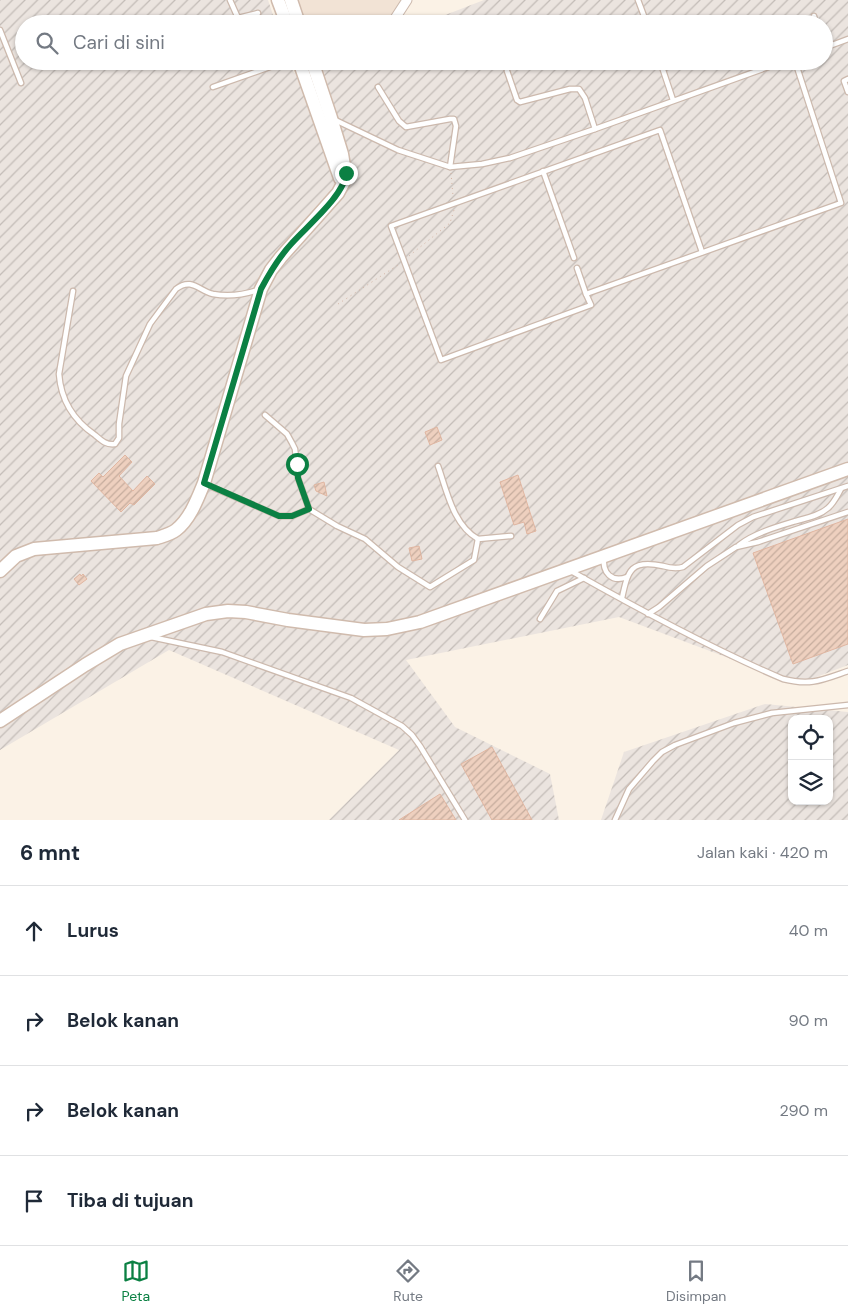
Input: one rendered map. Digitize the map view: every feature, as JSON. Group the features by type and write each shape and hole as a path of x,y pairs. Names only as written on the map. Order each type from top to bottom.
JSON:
{"street":[{"path":"278,0 283,15"},
{"path":"291,0 296,15"},
{"path":"397,15 407,0"},
{"path":"0,571 16,556 34,549 157,538 174,532 195,505 204,483 261,289 271,270 338,192 346,178 345,169 326,118 303,70"},
{"path":"314,70 326,118"},
{"path":"0,721 120,644 167,626 206,614 228,611 246,612 288,620 364,630 387,629 420,622 848,470"}],"lane":[{"path":"230,0 236,15"},
{"path":"638,0 644,15"},
{"path":"250,15 258,13"},
{"path":"0,30 15,68"},
{"path":"833,45 848,39"},
{"path":"16,70 21,83"},
{"path":"213,87 261,70"},
{"path":"663,70 673,100"},
{"path":"326,118 398,150 450,167 482,164 510,158 759,70"},
{"path":"586,294 841,203 797,70"},
{"path":"507,71 517,100 520,102 570,89 579,89 585,98 595,129"},
{"path":"848,79 844,81 848,92"},
{"path":"378,87 399,122 406,127 454,119 456,126 450,167"},
{"path":"577,268 591,305 441,360 391,226 660,130 702,252"},
{"path":"544,171 574,258"},
{"path":"73,291 59,374 60,385 65,403 72,416 82,426 110,445 115,444 120,438 119,424 126,376 150,324 176,289 187,284 212,294 227,296 243,295 261,289"},
{"path":"265,415 287,434 295,449 298,478 309,509 337,526 365,538 398,567 430,587 455,570 470,564 474,560 478,539"},
{"path":"438,466 457,518 473,536 478,539 511,536"},
{"path":"204,483 279,516 292,516 309,509"},
{"path":"622,598 627,577 633,567 641,564 683,568 738,525 753,517 848,486"},
{"path":"648,614 659,607 707,566 746,539 774,528 815,516 827,509 835,501 841,489"},
{"path":"736,547 758,542 848,512"},
{"path":"604,556 605,572 610,577 617,579 627,577"},
{"path":"568,569 648,614 783,679 813,683 848,671"},
{"path":"540,619 557,592 584,578"},
{"path":"145,636 222,652 351,698 402,726 412,734 465,820"},
{"path":"615,820 629,790 662,752 675,745 734,723 772,713 848,705"}],"path":[{"path":"450,167 453,202"},
{"path":"406,259 450,223 454,210"},
{"path":"338,304 398,265"}],"shaded area":[{"path":"0,0 268,0 273,15 15,15 15,70 293,70 294,73 302,70 833,70 833,15 445,15 484,0 848,0 848,665 798,684 619,617 406,660 455,727 550,774 559,820 329,820 399,750 169,650 0,750"},
{"path":"295,0 408,0 401,15 301,15"},
{"path":"765,704 848,712 848,820 601,820 624,752"}],"building":[{"path":"437,427 442,440 430,445 425,432"},
{"path":"125,455 132,462 119,476 133,491 147,476 155,484 134,505 130,503 121,512 91,481 99,473 103,477"},
{"path":"518,475 536,531 527,534 524,522 514,525 500,482"},
{"path":"324,482 327,496 316,491 314,485"},
{"path":"848,519 848,644 793,664 753,553"},
{"path":"419,546 422,559 412,561 409,548"},
{"path":"80,574 81,576 83,574 87,579 79,585 74,579"},
{"path":"492,747 532,820 492,820 461,764"},
{"path":"440,794 456,820 399,820"}],"route":[{"path":"297,464 298,478 309,509 292,516 279,516 204,483 261,289 271,270 292,243 338,192 346,178 346,173"}]}
